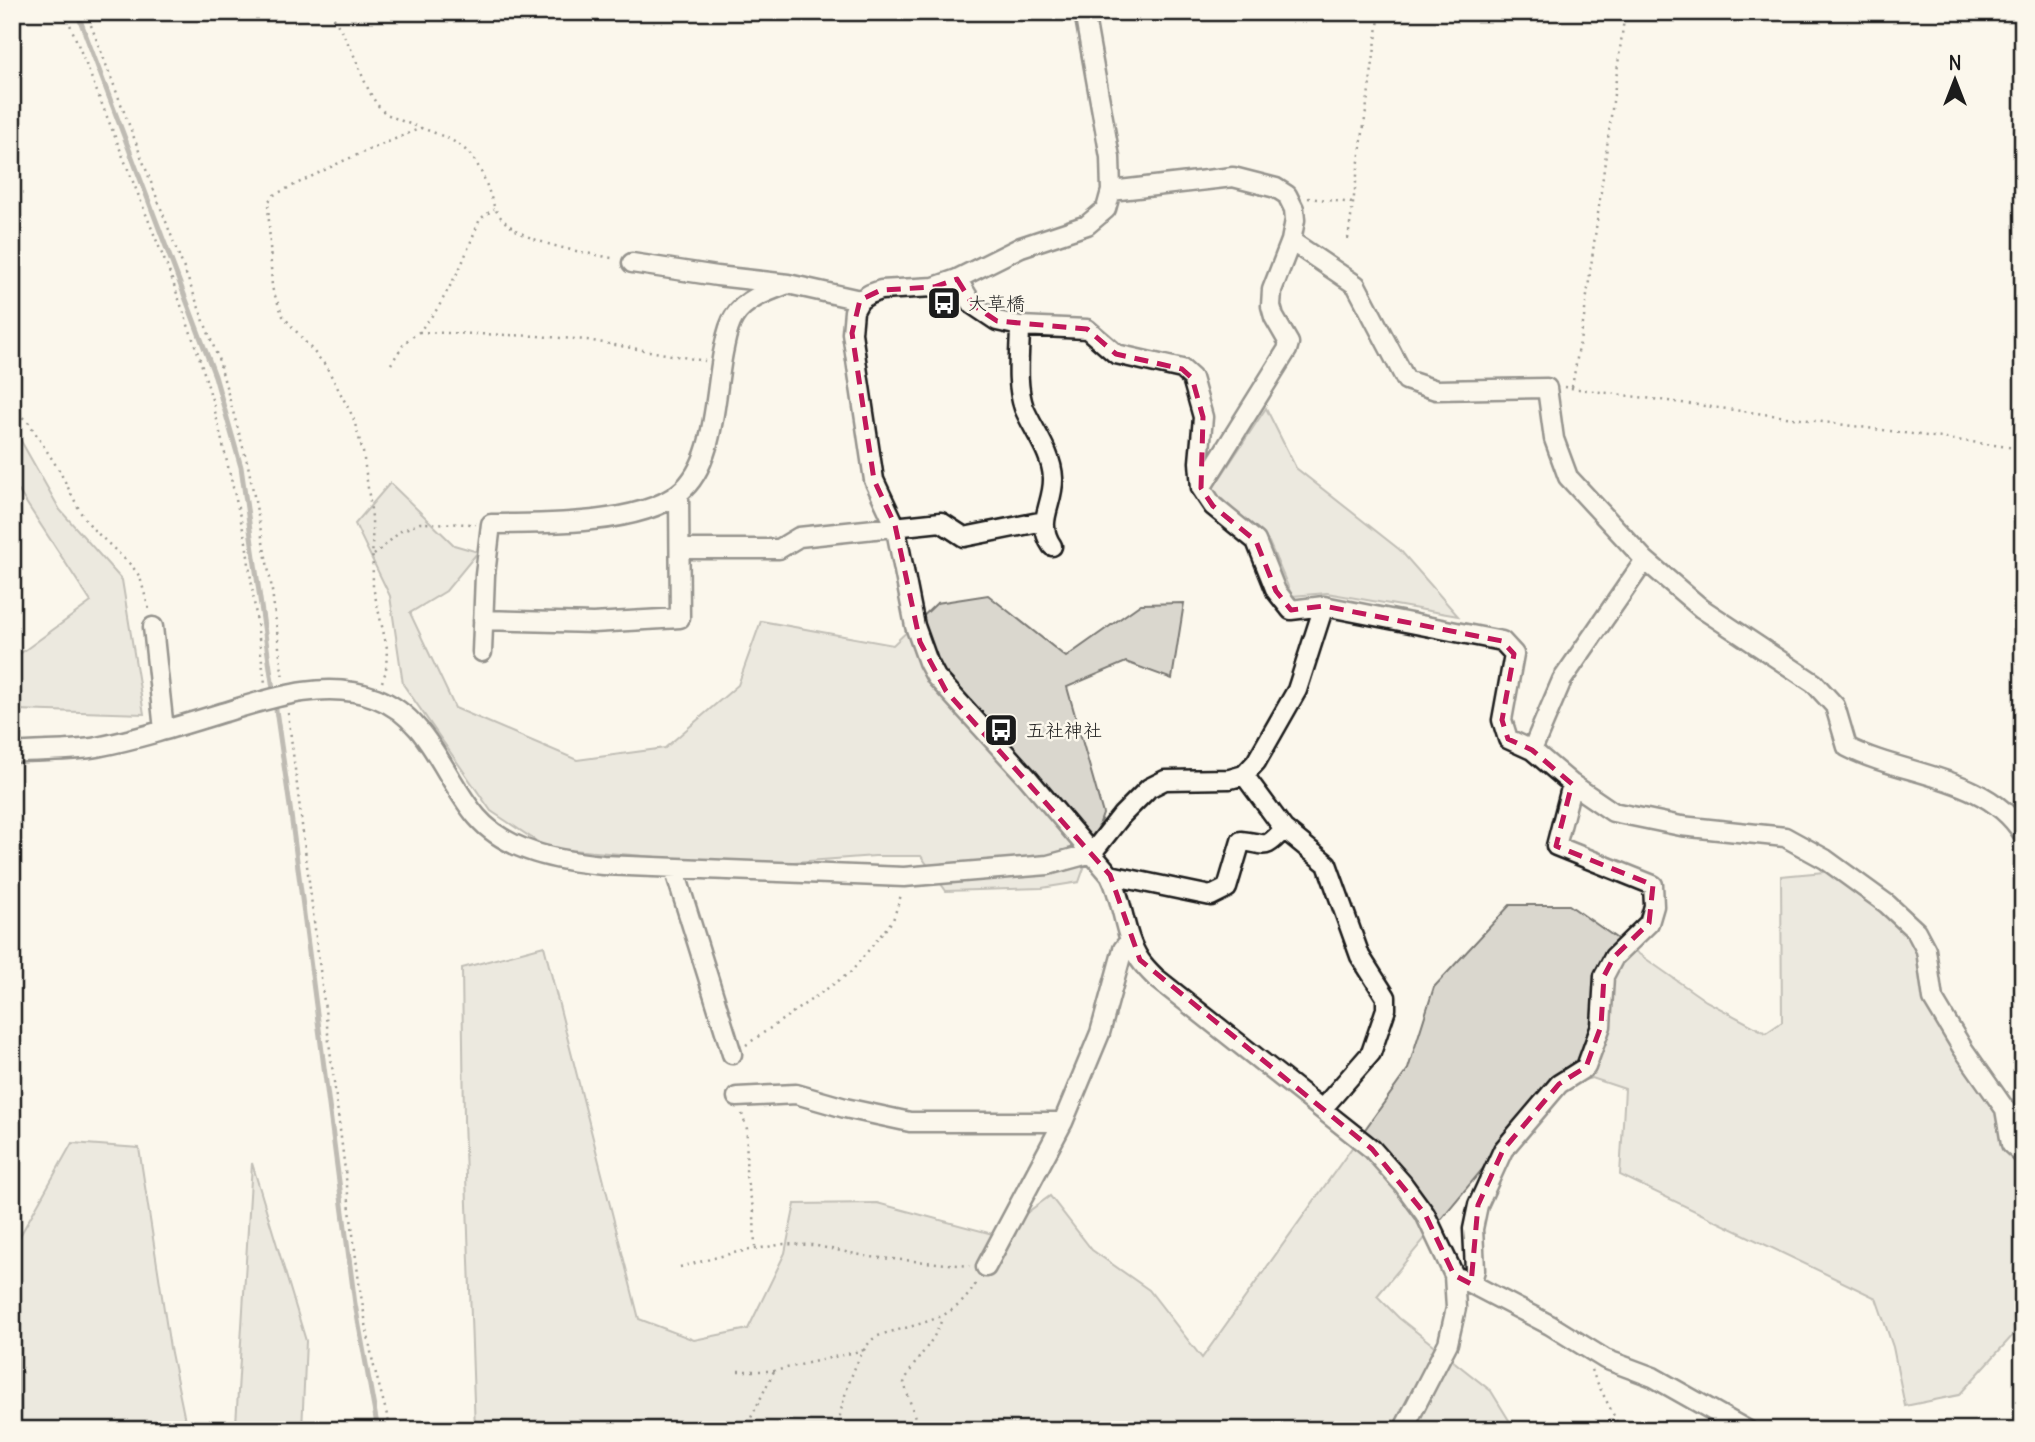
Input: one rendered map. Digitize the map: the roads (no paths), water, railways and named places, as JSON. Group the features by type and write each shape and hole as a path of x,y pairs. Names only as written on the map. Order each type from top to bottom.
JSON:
{"street":[{"path":"1084,12 1110,157 1111,191 1106,209 1087,225 1021,247 957,279 934,287 881,290 860,300 854,311 852,333 874,480 895,525 915,626 928,662 946,691 1027,777 1110,875 1116,886 1130,940 1140,960 1155,977 1372,1149 1425,1214 1454,1275 1456,1308 1448,1343 1403,1430"},
{"path":"1111,191 1233,177 1276,188 1287,195 1294,209 1291,241 1271,298 1274,317 1289,343 1287,350 1201,488"},
{"path":"1291,241 1356,285 1406,380 1436,390 1546,388 1554,439 1568,477 1646,560 1701,608 1814,683 1835,706 1847,747 1868,758 1948,782 1989,799 2023,834"},
{"path":"632,263 788,284 860,300"},
{"path":"957,279 972,306 997,321 1020,326 1087,329 1116,354 1182,369 1192,378 1203,417 1199,462 1201,488 1213,506 1256,541 1276,591 1291,610 1324,606 1502,641 1514,654 1503,720 1508,740 1532,750 1572,784 1613,812 1681,827 1785,837 1825,859 1887,904 1916,932 1926,950 1933,999 2005,1109 2011,1144 2023,1155"},
{"path":"482,652 485,575 491,524 543,524 620,516 679,494 691,481 702,462 715,410 722,358 734,316 757,298 788,284"},
{"path":"1020,326 1019,384 1051,466 1053,479 1045,521 1045,536 1052,546"},
{"path":"483,620 593,623 680,618 679,494"},
{"path":"681,549 779,549 799,537 941,522 964,537 1045,521"},
{"path":"1532,750 1562,680 1646,560"},
{"path":"12,754 95,747 307,691 350,692 376,698 399,711 419,728 478,818 502,838 536,853 573,862 904,877 1048,865 1092,853 1122,815 1149,788 1165,780 1230,779 1244,775 1256,762 1297,690 1324,606"},
{"path":"153,627 164,730"},
{"path":"1244,775 1284,829 1326,864 1360,956 1386,997 1386,1009 1371,1053 1322,1108"},
{"path":"1471,1284 1475,1270 1473,1229 1478,1205 1503,1150 1559,1084 1586,1067 1601,1026 1604,976 1614,957 1649,923 1654,905 1653,885 1556,846 1572,784"},
{"path":"1110,875 1212,896 1227,888 1241,841 1265,845 1284,829"},
{"path":"674,868 733,1054"},
{"path":"986,1267 1063,1122 1100,1033 1123,949 1130,940"},
{"path":"737,1097 796,1094 910,1122 1063,1122"},
{"path":"1454,1275 1550,1325 1605,1359 1653,1377 1747,1430"}],"waterway":[{"path":"77,12 215,376 241,467 290,807 355,1304 378,1430"}],"place":[{"name":"大草橋","path":"944,303"},
{"name":"五社神社","path":"1001,730"}]}
